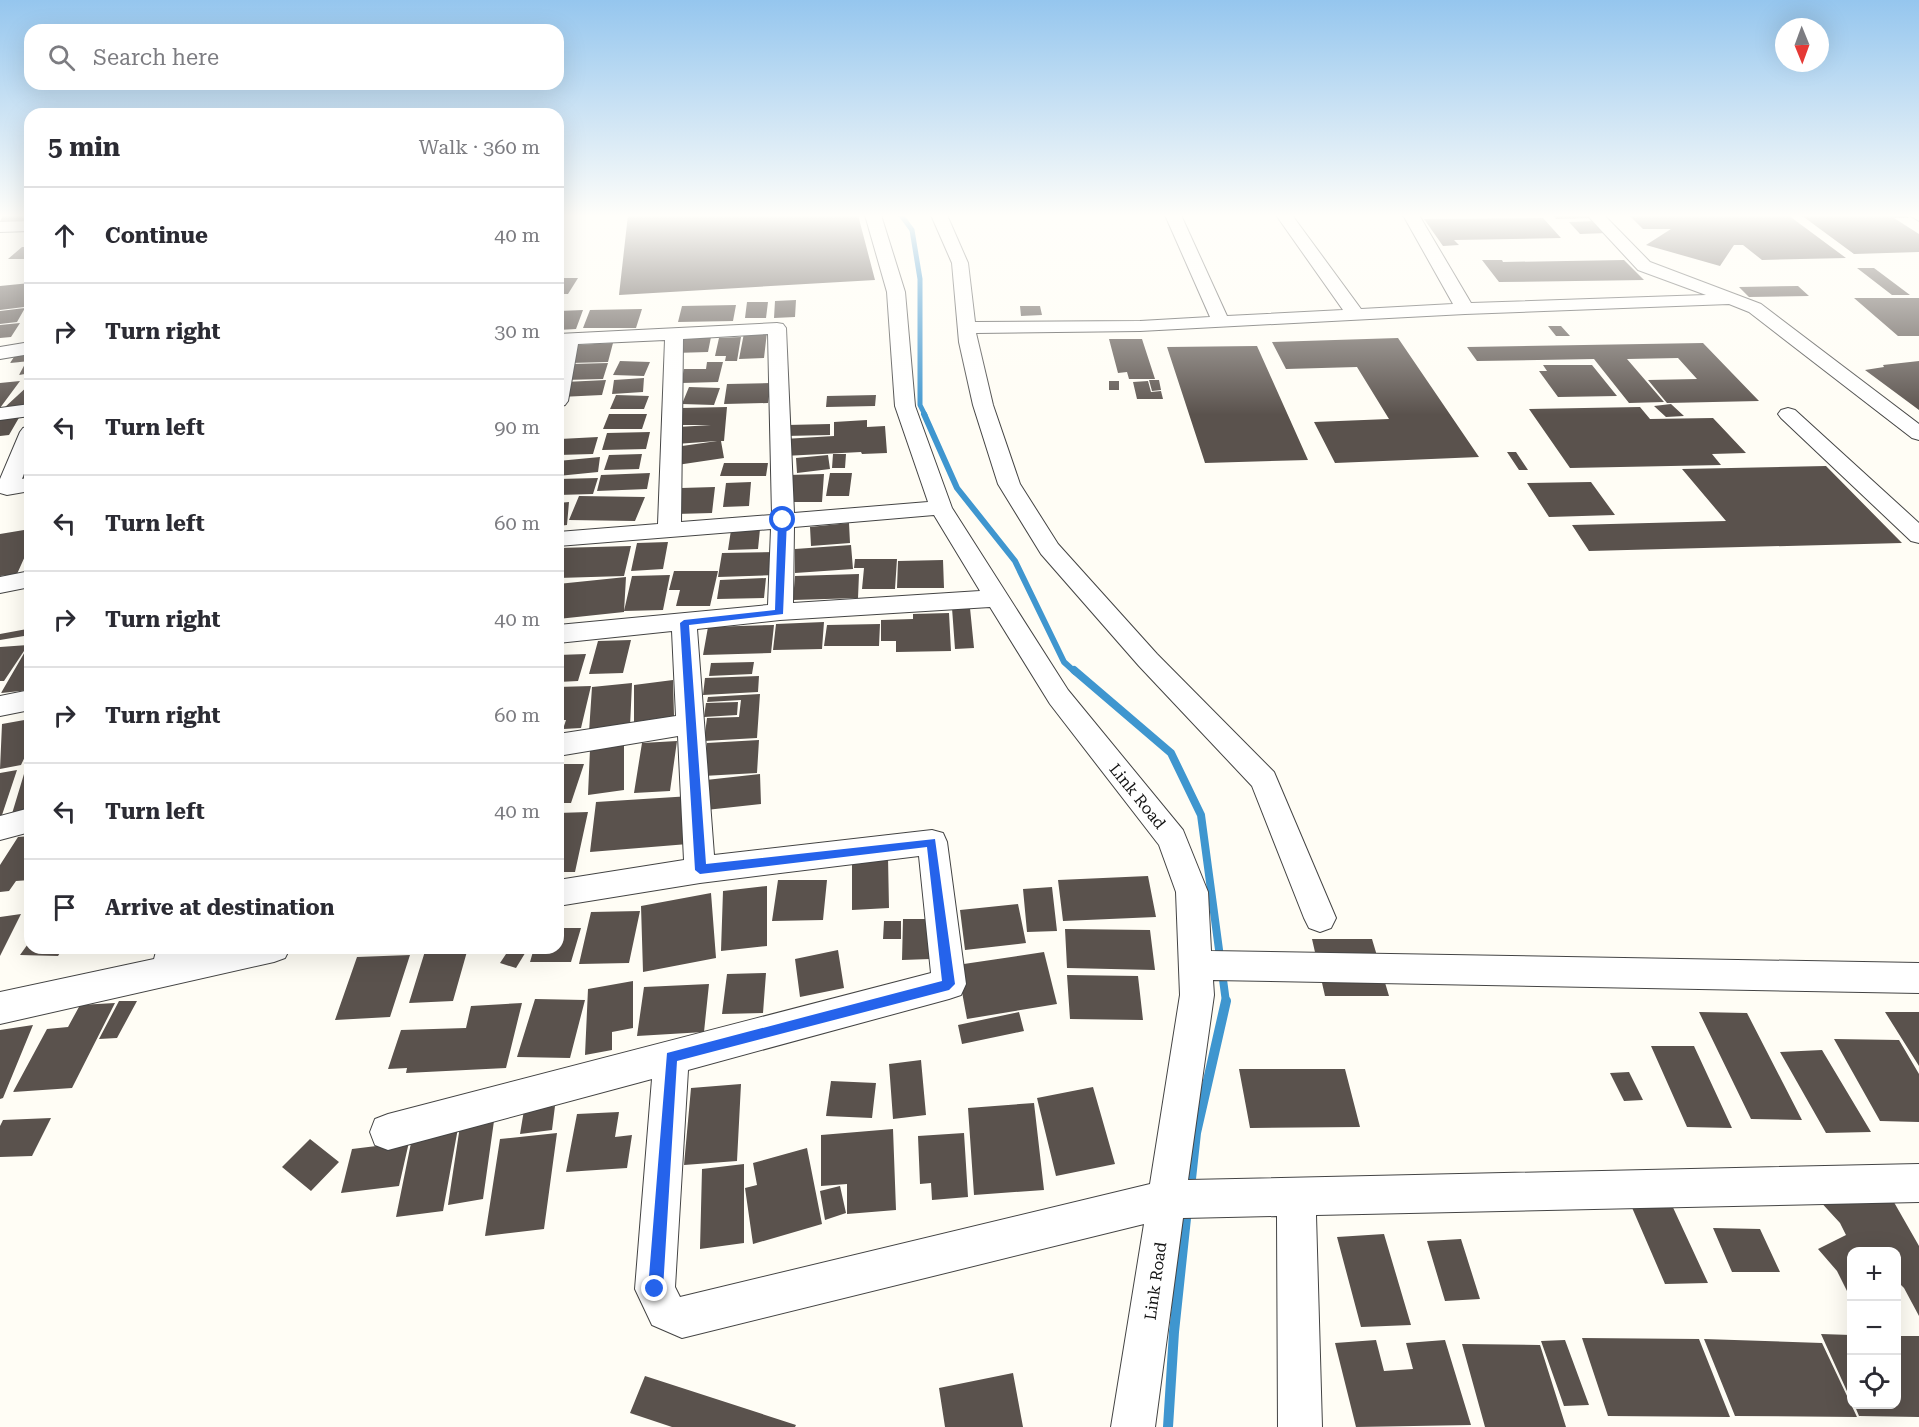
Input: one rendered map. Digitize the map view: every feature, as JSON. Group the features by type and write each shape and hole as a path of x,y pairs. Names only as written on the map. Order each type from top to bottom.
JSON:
{"street":[{"name":"Link Road","path":"893,282 896,292 905,406 941,508 1059,697 1173,839 1192,892 1212,965 1197,995 1181,1198 1133,1427"},
{"path":"962,282 966,328 983,405 1009,484 1050,549 1148,660 1264,780 1320,918"},
{"path":"1203,282 1220,320"},
{"path":"1332,282 1355,314"},
{"path":"1449,282 1465,309"},
{"path":"1687,282 1755,308 1919,434"},
{"path":"966,328 1140,326 1220,320 1465,309 1737,300"},
{"path":"564,340 777,328 783,520 780,612"},
{"path":"669,529 674,334"},
{"path":"0,353 24,349"},
{"path":"0,414 24,411"},
{"path":"1788,414 1919,536"},
{"path":"24,447 7,488 24,485"},
{"path":"564,538 941,508"},
{"path":"0,585 24,580"},
{"path":"564,633 780,612 997,598"},
{"path":"684,623 700,870"},
{"path":"0,706 24,701"},
{"path":"564,744 691,724"},
{"path":"0,828 24,822"},
{"path":"388,1132 949,984 932,842 700,870 564,892"},
{"path":"0,1008 170,960 222,954"},
{"path":"1212,965 1919,978"},
{"path":"671,1057 655,1289 666,1311 682,1317 1181,1198 1919,1183"},
{"path":"1296,1195 1300,1427"}],"building":[{"path":"564,282 576,282 568,294 564,294"},
{"path":"621,282 848,282 619,295"},
{"path":"1875,282 1892,282 1910,295 1892,295"},
{"path":"24,284 24,307 0,310 0,286"},
{"path":"1798,286 1809,296 1749,297 1739,287"},
{"path":"1854,298 1919,298 1919,336 1898,336"},
{"path":"796,300 795,317 774,318 775,301"},
{"path":"747,302 768,302 766,318 745,318"},
{"path":"736,305 733,321 678,322 682,306"},
{"path":"1020,306 1040,306 1042,315 1021,316"},
{"path":"24,308 17,322 0,324 0,311"},
{"path":"642,309 636,328 583,328 590,310"},
{"path":"583,310 576,329 564,330 564,311"},
{"path":"20,323 11,337 0,338 0,325"},
{"path":"1548,326 1561,326 1570,336 1556,336"},
{"path":"767,332 764,358 739,359 744,333"},
{"path":"711,337 708,352 674,353 678,338"},
{"path":"741,337 737,361 725,361 726,356 715,356 719,338"},
{"path":"1398,338 1479,457 1335,463 1314,422 1389,419 1357,367 1286,369 1272,342"},
{"path":"1109,339 1142,339 1155,379 1129,379 1127,372 1118,373"},
{"path":"613,343 608,362 570,363 576,345"},
{"path":"1703,343 1759,401 1667,403 1648,380 1697,379 1678,358 1627,359 1664,402 1629,403 1594,359 1477,361 1467,347"},
{"path":"1257,346 1308,460 1205,463 1167,347"},
{"path":"24,353 24,362 10,363 16,354"},
{"path":"620,361 650,362 644,376 613,375"},
{"path":"1919,361 1919,410 1865,370 1884,367 1883,365"},
{"path":"707,362 723,362 718,382 681,383 684,369 706,369"},
{"path":"608,363 603,379 564,380 571,364"},
{"path":"1543,365 1592,365 1617,396 1558,397 1539,371 1547,371"},
{"path":"644,378 643,392 612,394 614,380"},
{"path":"606,380 602,395 564,397 565,382"},
{"path":"1149,380 1159,380 1161,390 1152,391"},
{"path":"20,381 0,408 0,383"},
{"path":"1109,381 1119,381 1119,390 1109,390"},
{"path":"1148,381 1151,392 1161,391 1163,399 1137,399 1133,382"},
{"path":"771,383 768,403 724,404 727,384"},
{"path":"689,387 720,388 714,405 682,404"},
{"path":"24,390 24,406 4,408"},
{"path":"616,395 649,396 644,409 610,409"},
{"path":"876,395 875,406 826,407 827,396"},
{"path":"1671,404 1684,416 1666,417 1654,406"},
{"path":"727,407 724,441 721,441 724,458 677,465 675,447 717,441 676,444 678,427 711,425 677,425 681,408"},
{"path":"1640,407 1650,419 1713,418 1746,453 1712,454 1721,465 1570,468 1529,409"},
{"path":"609,414 647,414 642,429 603,429"},
{"path":"20,416 9,435 0,436 0,418"},
{"path":"867,420 867,427 885,426 887,453 784,456 784,439 834,436 834,422"},
{"path":"830,424 830,435 785,436 787,425"},
{"path":"650,432 646,449 602,450 607,433"},
{"path":"598,437 593,454 564,455 564,439"},
{"path":"1507,452 1516,452 1528,470 1519,470"},
{"path":"642,454 639,469 604,470 609,455"},
{"path":"833,454 846,454 845,468 832,468"},
{"path":"828,455 830,469 797,473 796,458"},
{"path":"600,457 598,472 564,475 564,460"},
{"path":"724,463 768,463 766,476 720,476"},
{"path":"1826,466 1902,543 1589,551 1572,525 1726,521 1682,469"},
{"path":"650,473 647,489 597,491 601,475"},
{"path":"830,473 852,473 849,496 826,496"},
{"path":"824,474 822,502 785,502 788,475"},
{"path":"598,478 593,494 564,495 564,479"},
{"path":"751,482 749,506 723,507 726,483"},
{"path":"1591,482 1615,515 1549,517 1527,483"},
{"path":"715,487 712,513 676,514 681,488"},
{"path":"579,496 645,497 635,521 569,520"},
{"path":"564,502 569,502 567,525 564,525"},
{"path":"849,523 850,543 811,546 810,527"},
{"path":"760,529 758,549 728,550 731,530"},
{"path":"24,530 24,558 17,574 0,576 0,534"},
{"path":"668,542 663,569 631,571 637,543"},
{"path":"851,545 853,569 795,573 795,549"},
{"path":"631,546 624,576 564,578 564,548"},
{"path":"777,552 775,575 718,577 722,553"},
{"path":"855,559 897,559 895,589 862,589 864,568 854,568"},
{"path":"943,560 944,588 897,588 898,561"},
{"path":"674,571 718,571 710,606 676,606 680,590 669,590"},
{"path":"859,574 858,598 793,600 795,576"},
{"path":"670,575 663,610 624,611 632,576"},
{"path":"626,577 624,612 564,618 564,583"},
{"path":"766,578 764,598 717,599 720,580"},
{"path":"952,608 970,608 974,648 955,649"},
{"path":"949,613 951,651 896,652 896,641 881,641 881,620 913,619 913,614"},
{"path":"824,622 822,649 773,650 776,624"},
{"path":"880,624 879,646 824,646 827,625"},
{"path":"774,625 771,653 703,655 708,627"},
{"path":"24,630 24,636 0,640 0,634"},
{"path":"631,640 623,673 589,674 598,641"},
{"path":"24,645 24,651 4,681 0,681 0,647"},
{"path":"24,653 24,691 1,693"},
{"path":"586,654 578,681 564,682 564,655"},
{"path":"754,662 752,674 709,676 711,663"},
{"path":"759,676 758,692 703,695 705,678"},
{"path":"673,680 674,716 634,722 634,685"},
{"path":"632,683 630,727 589,732 592,687"},
{"path":"591,686 581,728 564,729 566,720 564,720 564,687"},
{"path":"760,694 757,738 704,741 707,718 739,717 741,700 707,702 708,697"},
{"path":"738,702 737,715 704,717 706,703"},
{"path":"24,720 24,759 21,765 0,769 2,724"},
{"path":"759,740 757,773 703,776 707,743"},
{"path":"677,741 670,791 634,793 642,743"},
{"path":"624,744 624,790 588,795 590,749"},
{"path":"564,764 584,764 571,803 564,803"},
{"path":"17,770 0,821 0,773"},
{"path":"24,774 24,814 11,817"},
{"path":"760,774 761,804 706,810 706,780"},
{"path":"691,796 688,844 590,852 596,802"},
{"path":"588,812 575,872 564,872 564,813"},
{"path":"24,836 24,880 16,881 9,891 0,892 0,865 18,837"},
{"path":"888,857 889,908 852,910 852,859"},
{"path":"1148,876 1156,917 1063,921 1058,880"},
{"path":"778,880 827,880 823,920 772,921"},
{"path":"767,886 767,946 721,951 723,891"},
{"path":"1052,887 1057,931 1027,932 1023,889"},
{"path":"711,893 716,958 643,972 641,906"},
{"path":"1018,904 1026,943 965,950 960,910"},
{"path":"640,911 629,963 579,964 591,912"},
{"path":"21,914 0,956 0,917"},
{"path":"903,919 930,919 930,959 902,960"},
{"path":"884,921 901,921 901,939 883,939"},
{"path":"564,928 581,928 571,962 530,962 532,954 564,954"},
{"path":"1065,929 1150,930 1155,970 1067,968"},
{"path":"1312,939 1372,939 1389,996 1325,996"},
{"path":"24,949 24,954 59,954 58,956 20,955"},
{"path":"838,950 844,988 800,997 795,959"},
{"path":"1044,952 1057,1004 967,1019 957,965"},
{"path":"424,954 466,954 453,1001 409,1003"},
{"path":"506,954 525,954 516,968 500,963"},
{"path":"410,955 390,1017 335,1020 357,957"},
{"path":"766,973 763,1013 722,1014 727,974"},
{"path":"1067,975 1138,976 1143,1020 1070,1019"},
{"path":"633,981 633,1028 612,1032 612,1050 585,1055 588,989"},
{"path":"709,984 704,1032 637,1036 644,987"},
{"path":"535,999 585,1000 570,1058 517,1057"},
{"path":"119,1001 137,1001 117,1038 99,1039"},
{"path":"115,1003 72,1088 13,1092 47,1029 68,1027 80,1005"},
{"path":"522,1003 506,1068 406,1073 407,1068 388,1069 401,1030 466,1028 471,1006"},
{"path":"1019,1012 1024,1031 962,1044 958,1025"},
{"path":"1699,1012 1747,1013 1802,1120 1751,1119"},
{"path":"1885,1012 1919,1012 1919,1066"},
{"path":"33,1025 3,1098 0,1099 0,1030"},
{"path":"1834,1039 1899,1040 1919,1074 1919,1122 1880,1121"},
{"path":"1651,1046 1694,1046 1732,1128 1687,1127"},
{"path":"1822,1050 1871,1132 1826,1133 1780,1052"},
{"path":"921,1060 926,1115 893,1119 889,1064"},
{"path":"1239,1069 1345,1069 1360,1127 1250,1128"},
{"path":"1629,1072 1643,1100 1624,1101 1610,1073"},
{"path":"831,1081 876,1083 872,1118 826,1116"},
{"path":"741,1084 737,1161 684,1165 691,1088"},
{"path":"1093,1087 1115,1164 1056,1176 1037,1098"},
{"path":"1034,1103 1044,1190 974,1195 968,1108"},
{"path":"555,1106 552,1130 520,1134 524,1110"},
{"path":"619,1112 615,1137 632,1135 627,1168 566,1172 577,1114"},
{"path":"51,1118 32,1156 0,1157 0,1126 3,1120"},
{"path":"494,1121 483,1199 448,1205 460,1126"},
{"path":"458,1128 443,1211 396,1217 413,1133"},
{"path":"893,1129 896,1210 847,1214 847,1184 821,1186 821,1135"},
{"path":"557,1133 544,1229 485,1236 500,1139"},
{"path":"964,1133 968,1197 932,1200 931,1183 920,1184 918,1136"},
{"path":"310,1139 339,1162 311,1191 282,1167"},
{"path":"409,1142 399,1186 341,1193 352,1149"},
{"path":"807,1148 822,1224 753,1244 745,1188 757,1185 753,1163"},
{"path":"744,1164 744,1243 700,1249 702,1169"},
{"path":"840,1186 846,1213 825,1220 820,1191"},
{"path":"1891,1197 1919,1246 1919,1316 1901,1285 1901,1247 1847,1247 1847,1291 1837,1271 1818,1249 1846,1235 1840,1223 1817,1198"},
{"path":"1670,1201 1708,1283 1665,1284 1630,1203"},
{"path":"1713,1228 1760,1229 1780,1272 1732,1272"},
{"path":"1384,1234 1411,1325 1361,1327 1337,1237"},
{"path":"1461,1239 1480,1299 1445,1301 1427,1241"},
{"path":"1821,1334 1847,1335 1847,1391"},
{"path":"1901,1336 1919,1336 1919,1417 1859,1416 1856,1409 1901,1409"},
{"path":"1582,1338 1699,1339 1730,1417 1608,1416"},
{"path":"1704,1339 1822,1343 1847,1396 1847,1409 1853,1409 1857,1417 1735,1416"},
{"path":"1376,1340 1384,1371 1413,1369 1406,1343 1445,1340 1471,1425 1356,1427 1335,1343"},
{"path":"1565,1340 1589,1405 1564,1406 1541,1341"},
{"path":"1462,1344 1540,1345 1566,1427 1485,1427"},
{"path":"1013,1373 1023,1427 945,1427 939,1388"},
{"path":"645,1376 796,1425 795,1427 672,1427 630,1413"}],"waterway":[{"path":"920,282 920,405 925,415"},
{"path":"924,414 957,488 1015,561 1064,662 1075,672"},
{"path":"1074,670 1171,753 1201,815 1226,1001"},
{"path":"1190,1188 1196,1133 1226,1001"},
{"path":"1168,1427 1174,1332 1187,1209"}],"route":[{"path":"655,1289 671,1057 949,984 932,842 700,870 684,623 780,612 783,520"}]}
